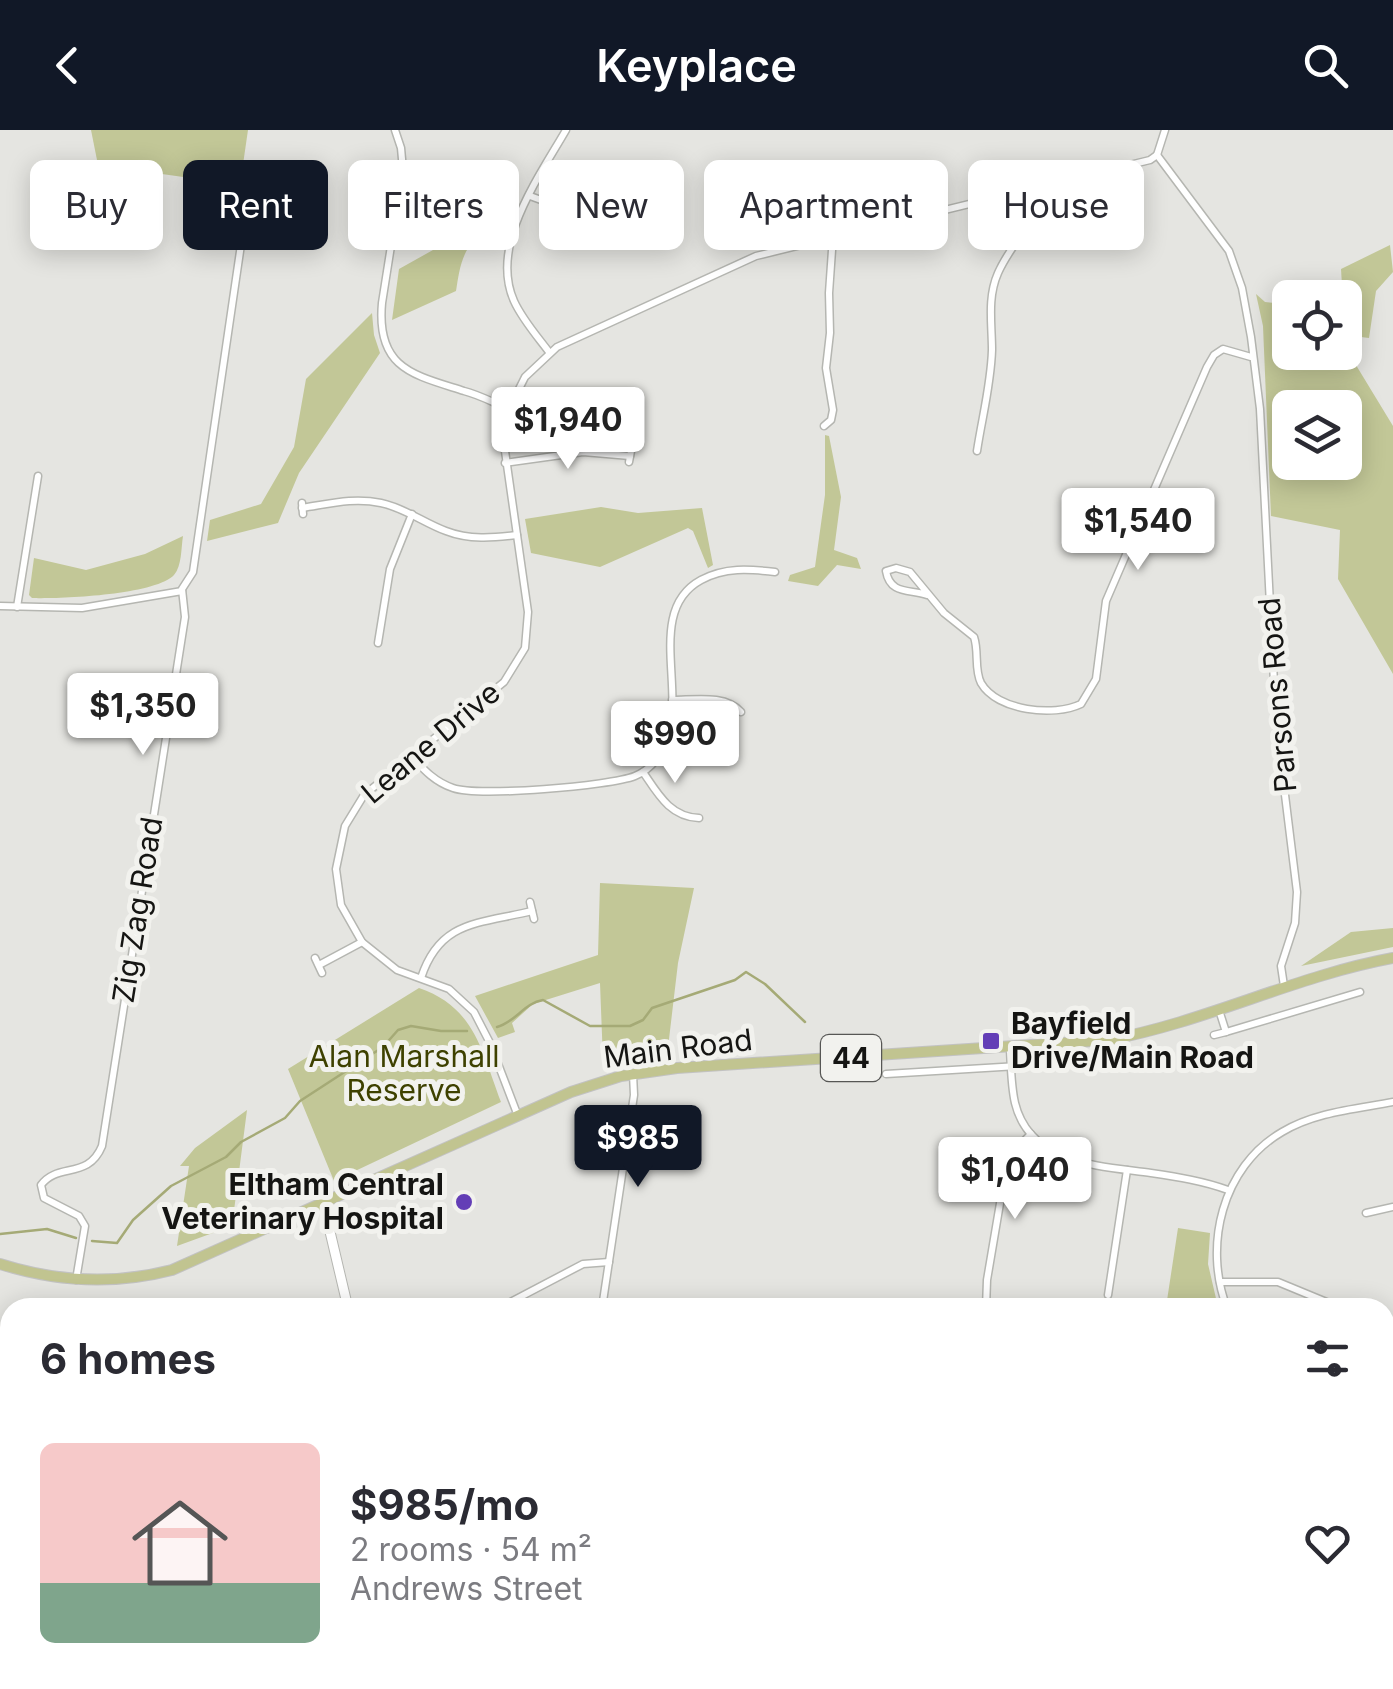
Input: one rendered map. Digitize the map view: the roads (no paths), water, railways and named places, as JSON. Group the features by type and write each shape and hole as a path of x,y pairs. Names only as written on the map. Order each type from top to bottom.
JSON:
{"main road":[{"name":"Main Road","path":"0,1264 76,1280 129,1279 172,1270 586,1086 633,1074 1128,1036 1284,986 1393,958"}],"street":[{"path":"394,130 403,170 382,302 381,322 386,341 398,361 415,376 509,409"},
{"path":"549,352 517,307 506,272 510,240 566,130"},
{"path":"1157,155 1165,130"},
{"name":"Leane Drive","path":"1144,161 1157,155"},
{"name":"Parsons Road","path":"1157,155 1228,251 1242,288 1252,337 1260,409 1276,722 1297,892 1295,923 1280,970 1284,986"},
{"path":"530,196 539,199"},
{"name":"Zig Zag Road","path":"76,1280 85,1226 79,1216 44,1198 41,1186 52,1176 88,1165 102,1146 185,617 182,591 192,572 240,250"},
{"name":"Leane Drive","path":"518,1116 474,1012 449,990 389,965 362,942 348,922 339,897 339,842 364,795 498,687 518,663 527,640 529,619 504,433 509,409 525,377 549,352 738,262 782,250"},
{"path":"824,426 833,410 826,374 832,250"},
{"path":"978,451 992,353 990,318 994,289 999,271 1012,250"},
{"path":"927,596 898,589 886,572 896,568 910,572 927,596 974,637 980,680 992,698 1009,706 1068,709 1081,704 1096,680 1106,601 1199,384 1220,350 1229,348 1252,357"},
{"path":"833,410 844,415"},
{"path":"506,463 583,452 630,456"},
{"path":"18,607 38,476"},
{"path":"302,508 363,500 387,504 464,536 517,535"},
{"path":"378,643 390,569 412,514"},
{"path":"411,756 438,782 466,791 609,782 643,772 666,744 672,622 682,595 698,582 724,571 775,572"},
{"path":"0,606 92,607 182,591"},
{"path":"671,700 722,701 742,712"},
{"path":"643,772 670,807 685,816 699,818"},
{"path":"421,978 432,949 447,935 532,911"},
{"path":"319,965 362,942"},
{"path":"1214,1035 1360,992"},
{"path":"1219,1009 1226,1032"},
{"path":"1010,1048 1015,1106 1031,1134 1054,1153 1077,1163 1205,1182 1228,1190"},
{"path":"886,1074 1118,1060"},
{"path":"604,1298 634,1094 633,1074"},
{"path":"1224,1298 1215,1257 1228,1190 1252,1158 1282,1132 1330,1113 1393,1102"},
{"path":"986,1298 1006,1168 1013,1152 1031,1134"},
{"path":"1108,1295 1128,1170"},
{"path":"323,1202 346,1298"},
{"path":"1366,1213 1393,1207"},
{"path":"518,1298 584,1264 609,1262"},
{"path":"1220,1282 1278,1282 1316,1298"}],"waterway":[{"path":"497,1027 543,1000 590,1026 630,1026 643,1020 652,1008 735,980 746,972 765,984 805,1022"},
{"path":"92,1241 117,1243 133,1220 171,1186 226,1157 241,1142 285,1118 300,1101 383,1047 398,1030 411,1026 467,1031"},
{"path":"0,1234 47,1229 76,1238"}],"place":[{"name":"Bayfield Drive/Main Road","path":"991,1041"},
{"name":"Eltham Central Veterinary Hospital","path":"464,1202"}],"park label":[{"name":"Alan Marshall Reserve","path":"404,1074"}]}
